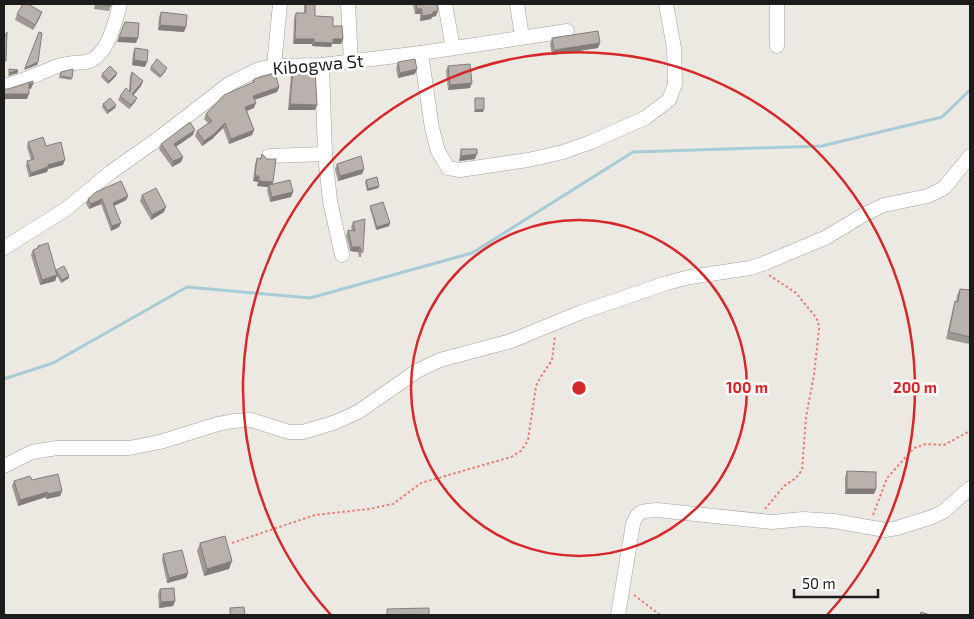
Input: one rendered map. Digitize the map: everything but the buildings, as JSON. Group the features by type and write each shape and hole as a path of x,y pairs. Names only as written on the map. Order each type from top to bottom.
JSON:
{"street":[{"path":"4,86 24,82 67,63 88,61 99,54 106,45 120,4"},
{"path":"274,66 280,4"},
{"path":"348,4 351,62"},
{"path":"445,4 452,48"},
{"path":"517,4 522,37"},
{"path":"421,53 432,128 438,151 448,168 460,170 528,160 563,152 591,142 644,118 669,100 675,84 674,48 666,4"},
{"path":"777,4 777,46"},
{"name":"Kibogwa St","path":"4,248 66,209 111,172 156,141 229,84 259,69 274,66 351,62 567,30"},
{"path":"322,65 325,154 330,201 342,255"},
{"path":"269,156 325,154"},
{"path":"4,466 32,452 57,448 129,448 160,442 234,421 251,420 289,432 303,432 336,422 358,412 417,371 440,360 510,341 579,313 667,283 690,277 750,268 825,238 884,205 928,196 944,188 970,156"},
{"path":"618,615 633,524 636,516 644,511 656,510 772,522 803,519 834,521 884,530 897,528 943,512 970,488"}],"path":[{"path":"750,268 769,275 796,293 818,321 819,329 814,375 806,417 802,470 796,478 784,486 757,521"},
{"path":"232,543 315,515 370,510 393,504 421,483 511,457 521,452 528,440 536,386 552,360 555,344 555,324"},
{"path":"869,528 886,478 909,453 921,445 944,445 970,431"},
{"path":"623,585 660,615"}],"waterway":[{"path":"4,379 53,363 187,287 310,298 472,253 633,152 822,146 942,117 970,90"}]}
